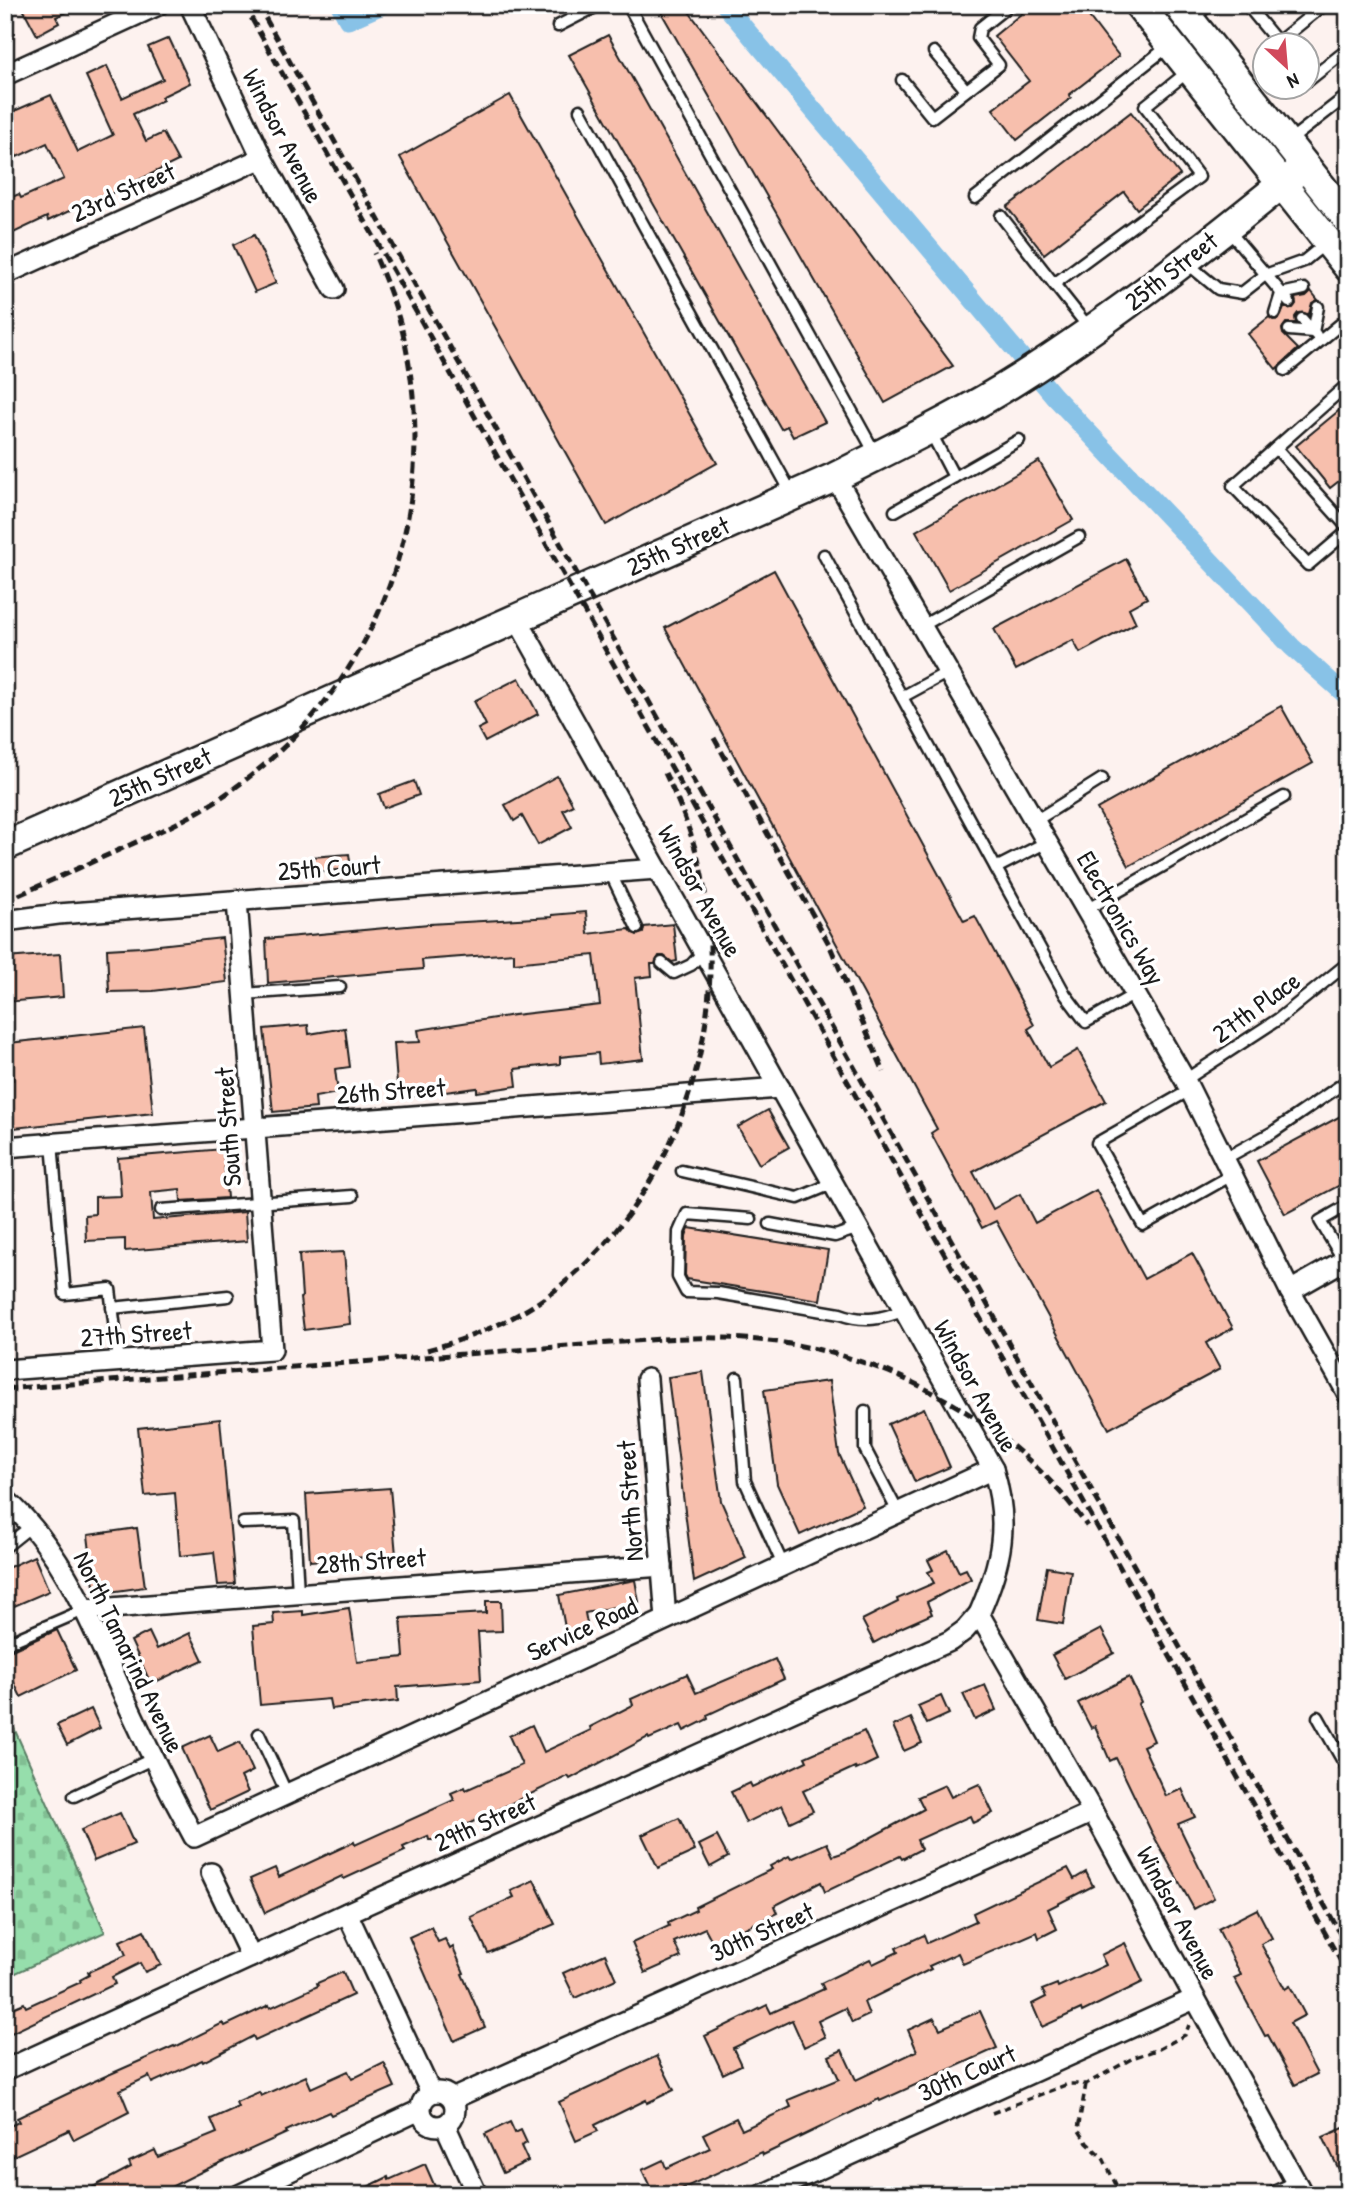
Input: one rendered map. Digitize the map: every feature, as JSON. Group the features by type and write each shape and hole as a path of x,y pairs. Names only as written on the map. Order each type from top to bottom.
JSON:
{"main road":[{"path":"1139,5 1348,267"},
{"path":"1192,10 1286,143 1348,220"},
{"name":"25th Street","path":"5,846 835,477 929,429 1016,381 1125,308 1304,166"}],"street":[{"path":"5,75 158,5"},
{"name":"Windsor Avenue","path":"190,5 262,158 334,289"},
{"name":"23rd Street","path":"5,274 262,158"},
{"name":"Electronics Way","path":"835,477 1187,1085 1290,1291 1348,1394"},
{"name":"Windsor Avenue","path":"516,617 993,1469 1002,1507 1002,1537 993,1581 979,1614 1093,1812 1301,2190"},
{"name":"25th Court","path":"5,921 657,869"},
{"name":"South Street","path":"237,901 272,1350"},
{"name":"26th Street","path":"5,1147 780,1088"},
{"path":"1290,1291 1346,1260"},
{"name":"27th Street","path":"5,1370 272,1350"},
{"name":"North Street","path":"647,1379 666,1619"},
{"name":"Service Road","path":"194,1837 993,1469"},
{"name":"North Tamarind Avenue","path":"5,1499 60,1565 84,1610 152,1759 194,1837"},
{"name":"28th Street","path":"84,1610 662,1566"},
{"name":"29th Street","path":"5,2070 950,1641 965,1630 979,1614"},
{"name":"30th Street","path":"452,2099 1093,1812"},
{"path":"211,1873 251,1957"},
{"path":"347,1913 431,2093"},
{"name":"30th Court","path":"762,2195 1194,1999"},
{"path":"431,2093 442,2093 452,2099 454,2114 445,2125 439,2127 429,2124 422,2116 423,2100 431,2093"},
{"path":"239,2195 421,2110"},
{"path":"445,2125 477,2195"},
{"path":"1278,2195 1301,2190"}],"lane":[{"path":"558,26 599,5"},
{"path":"628,5 876,456"},
{"path":"902,80 932,117 999,65 978,38 980,28 1009,5"},
{"path":"1247,5 1269,32"},
{"path":"1293,32 1324,5"},
{"path":"975,198 1171,45"},
{"path":"1322,70 1348,49"},
{"path":"934,52 966,90"},
{"path":"1054,284 1199,177 1145,106 1191,70"},
{"path":"1286,143 1348,95"},
{"path":"579,110 793,495"},
{"path":"1001,216 1091,331"},
{"path":"1226,228 1285,298"},
{"path":"1185,261 1218,289 1242,293 1265,275 1304,261 1328,242"},
{"path":"1275,313 1285,298 1304,289"},
{"path":"1317,336 1318,307"},
{"path":"1302,319 1317,336"},
{"path":"1285,370 1317,336 1348,321"},
{"path":"1289,330 1317,336"},
{"path":"1276,448 1348,530 1308,565 1233,486 1348,384"},
{"path":"929,429 954,477"},
{"path":"895,511 1019,440"},
{"path":"922,626 1080,537"},
{"path":"824,555 1065,994 1086,1022 1135,995"},
{"path":"902,697 948,672"},
{"path":"1035,821 1102,779"},
{"path":"1086,910 1284,797"},
{"path":"996,868 1047,842"},
{"path":"610,873 637,928"},
{"path":"663,963 674,973 691,965 704,951"},
{"name":"27th Place","path":"1228,1167 1143,1225 1097,1143 1187,1085 1280,1018 1348,963"},
{"path":"244,994 340,987"},
{"path":"1228,1167 1347,1081"},
{"path":"52,1143 65,1294 110,1289 119,1361"},
{"path":"682,1171 798,1198 834,1184"},
{"path":"161,1210 352,1196"},
{"path":"1346,1260 1320,1221 1348,1205"},
{"path":"751,1220 687,1214 679,1232 677,1277 686,1292 718,1293 840,1314 857,1320 884,1318 905,1310"},
{"path":"770,1224 835,1236 859,1228"},
{"path":"112,1308 228,1296"},
{"path":"737,1378 745,1481 783,1565"},
{"path":"864,1411 865,1449 898,1512"},
{"path":"243,1523 294,1521 298,1593"},
{"path":"5,1547 30,1527"},
{"path":"5,1644 84,1610"},
{"path":"1318,1717 1348,1770"},
{"path":"259,1734 287,1794"},
{"path":"74,1796 152,1759"}],"path":[{"path":"992,2113 1069,2084 1086,2084 1135,2057 1159,2049 1185,2035 1190,2024"},
{"path":"1086,2084 1078,2129 1087,2143 1103,2158 1121,2195"}],"green space":[{"path":"5,1708 105,1932 5,1978"}],"building":[{"path":"21,5 82,5 56,17 59,23 37,35"},
{"path":"657,5 684,5 953,366 885,403"},
{"path":"1032,5 1080,5 1119,56 1017,140 993,109 1029,81 994,36"},
{"path":"608,35 825,422 793,437 787,426 781,429 569,55"},
{"path":"169,38 190,83 133,114 146,141 163,133 178,161 108,195 107,193 48,221 47,217 5,237 5,200 19,194 21,198 64,179 47,143 17,157 15,153 5,157 5,115 51,95 78,152 113,135 86,76 107,66 122,98 163,79 148,47"},
{"path":"510,95 717,463 606,525 400,157"},
{"path":"1131,112 1180,175 1137,209 1124,192 1044,254 1007,207"},
{"path":"254,235 276,283 255,292 233,245"},
{"path":"1311,291 1318,300 1312,303 1309,314 1298,313 1295,317 1296,323 1286,323 1282,329 1283,334 1298,349 1276,369 1248,334 1269,317 1273,320 1279,319 1284,308 1293,308 1296,304 1295,298 1306,296"},
{"path":"1348,403 1348,474 1330,488 1296,446"},
{"path":"1039,461 1073,520 949,590 916,531"},
{"path":"1126,559 1147,598 1129,608 1136,623 1080,653 1073,640 1016,670 994,629"},
{"path":"774,570 964,921 975,916 1034,1025 1028,1029 1049,1067 1078,1050 1106,1101 973,1172 993,1209 1020,1194 1035,1223 1096,1190 1144,1279 1192,1253 1233,1328 1206,1343 1220,1369 1109,1429 996,1221 982,1228 931,1133 937,1129 665,628"},
{"path":"519,678 538,714 485,742 478,729 486,725 474,701"},
{"path":"1281,706 1313,763 1129,866 1097,809"},
{"path":"557,776 573,805 563,810 572,827 538,845 522,816 514,821 505,805"},
{"path":"414,781 419,795 384,808 379,794"},
{"path":"349,854 351,869 313,872 312,857"},
{"path":"586,912 588,934 629,929 637,935 643,933 644,927 673,924 677,961 672,962 659,956 655,964 651,964 652,976 635,978 643,1059 599,1064 598,1053 560,1057 560,1064 515,1069 517,1086 398,1098 394,1043 420,1042 418,1030 600,1005 594,955 514,963 514,953 422,960 423,969 268,983 266,939 429,924 552,917"},
{"path":"222,938 227,982 153,991 109,992 107,949"},
{"path":"60,954 63,997 5,1002 5,958"},
{"path":"308,1025 309,1034 345,1028 350,1067 335,1069 338,1093 315,1097 316,1108 273,1112 264,1029"},
{"path":"144,1028 153,1113 5,1129 5,1081 13,1080 9,1043"},
{"path":"768,1110 789,1147 759,1164 738,1127"},
{"path":"1348,1112 1348,1181 1285,1214 1257,1161"},
{"path":"223,1149 227,1198 181,1201 180,1189 151,1192 153,1220 245,1212 247,1241 125,1251 125,1239 86,1241 85,1215 95,1214 95,1197 121,1196 118,1158"},
{"path":"689,1228 828,1250 820,1300 687,1279 686,1236"},
{"path":"344,1252 350,1324 304,1330 299,1254"},
{"path":"703,1372 721,1501 746,1558 694,1582 668,1377"},
{"path":"829,1381 839,1454 863,1506 800,1535 777,1484 764,1390"},
{"path":"924,1408 950,1467 915,1482 888,1424"},
{"path":"220,1419 235,1584 218,1585 214,1552 180,1556 175,1493 145,1496 138,1428"},
{"path":"390,1488 396,1555 310,1561 306,1494"},
{"path":"137,1528 145,1587 95,1594 88,1535"},
{"path":"948,1550 959,1572 966,1569 971,1579 927,1602 932,1614 874,1643 862,1620 898,1602 897,1599 934,1583 928,1572 933,1570 928,1560"},
{"path":"34,1556 49,1591 5,1610 5,1569"},
{"path":"1047,1567 1071,1571 1063,1624 1038,1620"},
{"path":"635,1580 639,1602 585,1613 589,1634 567,1639 559,1595"},
{"path":"486,1601 501,1601 502,1631 478,1632 481,1680 397,1687 398,1701 331,1709 329,1699 260,1705 253,1626 274,1624 273,1613 303,1611 303,1615 349,1608 357,1662 404,1657 401,1618 486,1613"},
{"path":"1101,1629 1114,1653 1065,1679 1052,1655"},
{"path":"57,1630 76,1670 21,1697 5,1664 5,1653"},
{"path":"149,1632 157,1649 190,1633 203,1660 151,1684 131,1641"},
{"path":"775,1659 784,1679 707,1715 708,1719 684,1731 681,1725 649,1739 648,1737 570,1779 568,1776 435,1840 429,1840 428,1836 403,1847 405,1851 344,1879 342,1876 265,1913 250,1879 275,1868 279,1877 454,1800 451,1793 465,1787 466,1790 522,1765 509,1736 532,1725 544,1752 591,1730 590,1727 633,1705 631,1699 687,1674 696,1693"},
{"path":"1129,1677 1154,1741 1143,1746 1166,1796 1182,1789 1195,1817 1178,1824 1214,1898 1194,1909 1151,1831 1116,1758 1110,1761 1095,1726 1091,1728 1078,1703"},
{"path":"985,1685 996,1710 975,1720 963,1694"},
{"path":"941,1696 949,1714 927,1724 918,1706"},
{"path":"91,1709 100,1728 67,1745 57,1725"},
{"path":"911,1718 922,1743 904,1751 893,1726"},
{"path":"864,1731 877,1760 803,1791 813,1811 790,1822 782,1805 746,1823 731,1792 750,1783 752,1787 807,1761 805,1757"},
{"path":"210,1735 218,1752 240,1742 253,1771 241,1777 248,1792 210,1810 182,1748"},
{"path":"979,1784 993,1813 973,1823 970,1816 917,1840 921,1849 902,1859 900,1856 825,1892 821,1882 774,1906 777,1913 713,1943 705,1928 674,1942 681,1957 645,1973 632,1943 669,1926 668,1923 696,1910 695,1907 772,1869 770,1866 789,1856 791,1859 827,1843 833,1856 842,1853 924,1809 918,1797 945,1785 951,1797"},
{"path":"120,1813 134,1844 94,1861 81,1830"},
{"path":"679,1818 695,1851 658,1868 642,1835"},
{"path":"717,1836 728,1857 710,1867 699,1845"},
{"path":"1068,1868 1074,1879 1086,1872 1093,1886 1048,1909 1057,1929 1039,1938 1037,1932 963,1964 958,1953 929,1966 931,1969 864,2002 869,2015 852,2023 845,2008 818,2021 825,2037 804,2047 792,2020 733,2048 741,2065 723,2074 705,2036 767,2005 771,2013 824,1989 821,1983 870,1959 873,1964 898,1952 896,1948 924,1935 927,1943 976,1921 973,1913"},
{"path":"534,1880 555,1924 488,1953 471,1917 514,1897 511,1891"},
{"path":"1257,1909 1272,1938 1261,1944 1285,1989 1290,1986 1305,2015 1290,2023 1317,2074 1295,2085 1234,1978 1241,1975 1218,1929"},
{"path":"431,1927 438,1942 445,1939 450,1949 453,1947 485,2027 454,2041 409,1937"},
{"path":"144,1930 161,1965 145,1972 140,1963 112,1977 115,1984 5,2036 5,2011 24,2003 26,2007 81,1982 80,1980 89,1975 88,1972 126,1955 120,1941"},
{"path":"1125,1943 1143,1982 1082,2012 1081,2009 1042,2027 1032,2004 1046,1997 1042,1990 1057,1984 1058,1987 1106,1965 1101,1955"},
{"path":"605,1954 616,1979 575,1998 563,1973"},
{"path":"343,1972 353,1995 255,2040 253,2036 203,2062 202,2060 152,2083 149,2076 120,2090 129,2112 74,2140 69,2130 5,2160 5,2128 19,2122 17,2118 223,2023 225,2026 269,2005 270,2008"},
{"path":"980,2011 997,2048 880,2101 879,2099 763,2155 762,2152 677,2191 678,2195 654,2195 642,2170 663,2160 666,2168 710,2148 703,2134 736,2118 742,2130 791,2107 788,2100 839,2079 829,2056 842,2050 856,2080 917,2051 908,2030 934,2018 940,2029"},
{"path":"657,2056 674,2090 647,2103 646,2100 595,2125 598,2131 576,2141 559,2102"},
{"path":"384,2063 395,2087 286,2131 287,2133 155,2195 78,2195 131,2167 129,2162 155,2150 158,2157 217,2133 211,2119 238,2107 236,2102 259,2092 261,2096 306,2076 311,2088 348,2071 352,2079"},
{"path":"510,2122 515,2133 521,2130 527,2143 521,2146 528,2161 503,2173 485,2134"},
{"path":"1348,2126 1348,2188 1323,2137"},
{"path":"425,2164 436,2189 424,2195 351,2195 388,2177 389,2180"}],"waterway":[{"path":"340,5 348,20 382,5"},
{"path":"725,5 1054,396 1292,647 1348,697"}],"railway":[{"path":"244,5 1348,1974"},
{"path":"258,5 1348,1947"},
{"path":"5,901 167,828 211,804 266,763 313,716 351,664 381,607 402,546 413,482 414,416 406,348 397,311 374,253"},
{"path":"714,738 829,944 884,1072"},
{"path":"427,1350 516,1316 543,1299 587,1262 625,1219 656,1171 680,1119 698,1064 708,1007 710,950 705,893 699,862 684,816 665,773"},
{"path":"5,1389 661,1339 723,1338 769,1341 828,1352 871,1365 954,1404 992,1430 1027,1459 1059,1491 1087,1526"}]}
